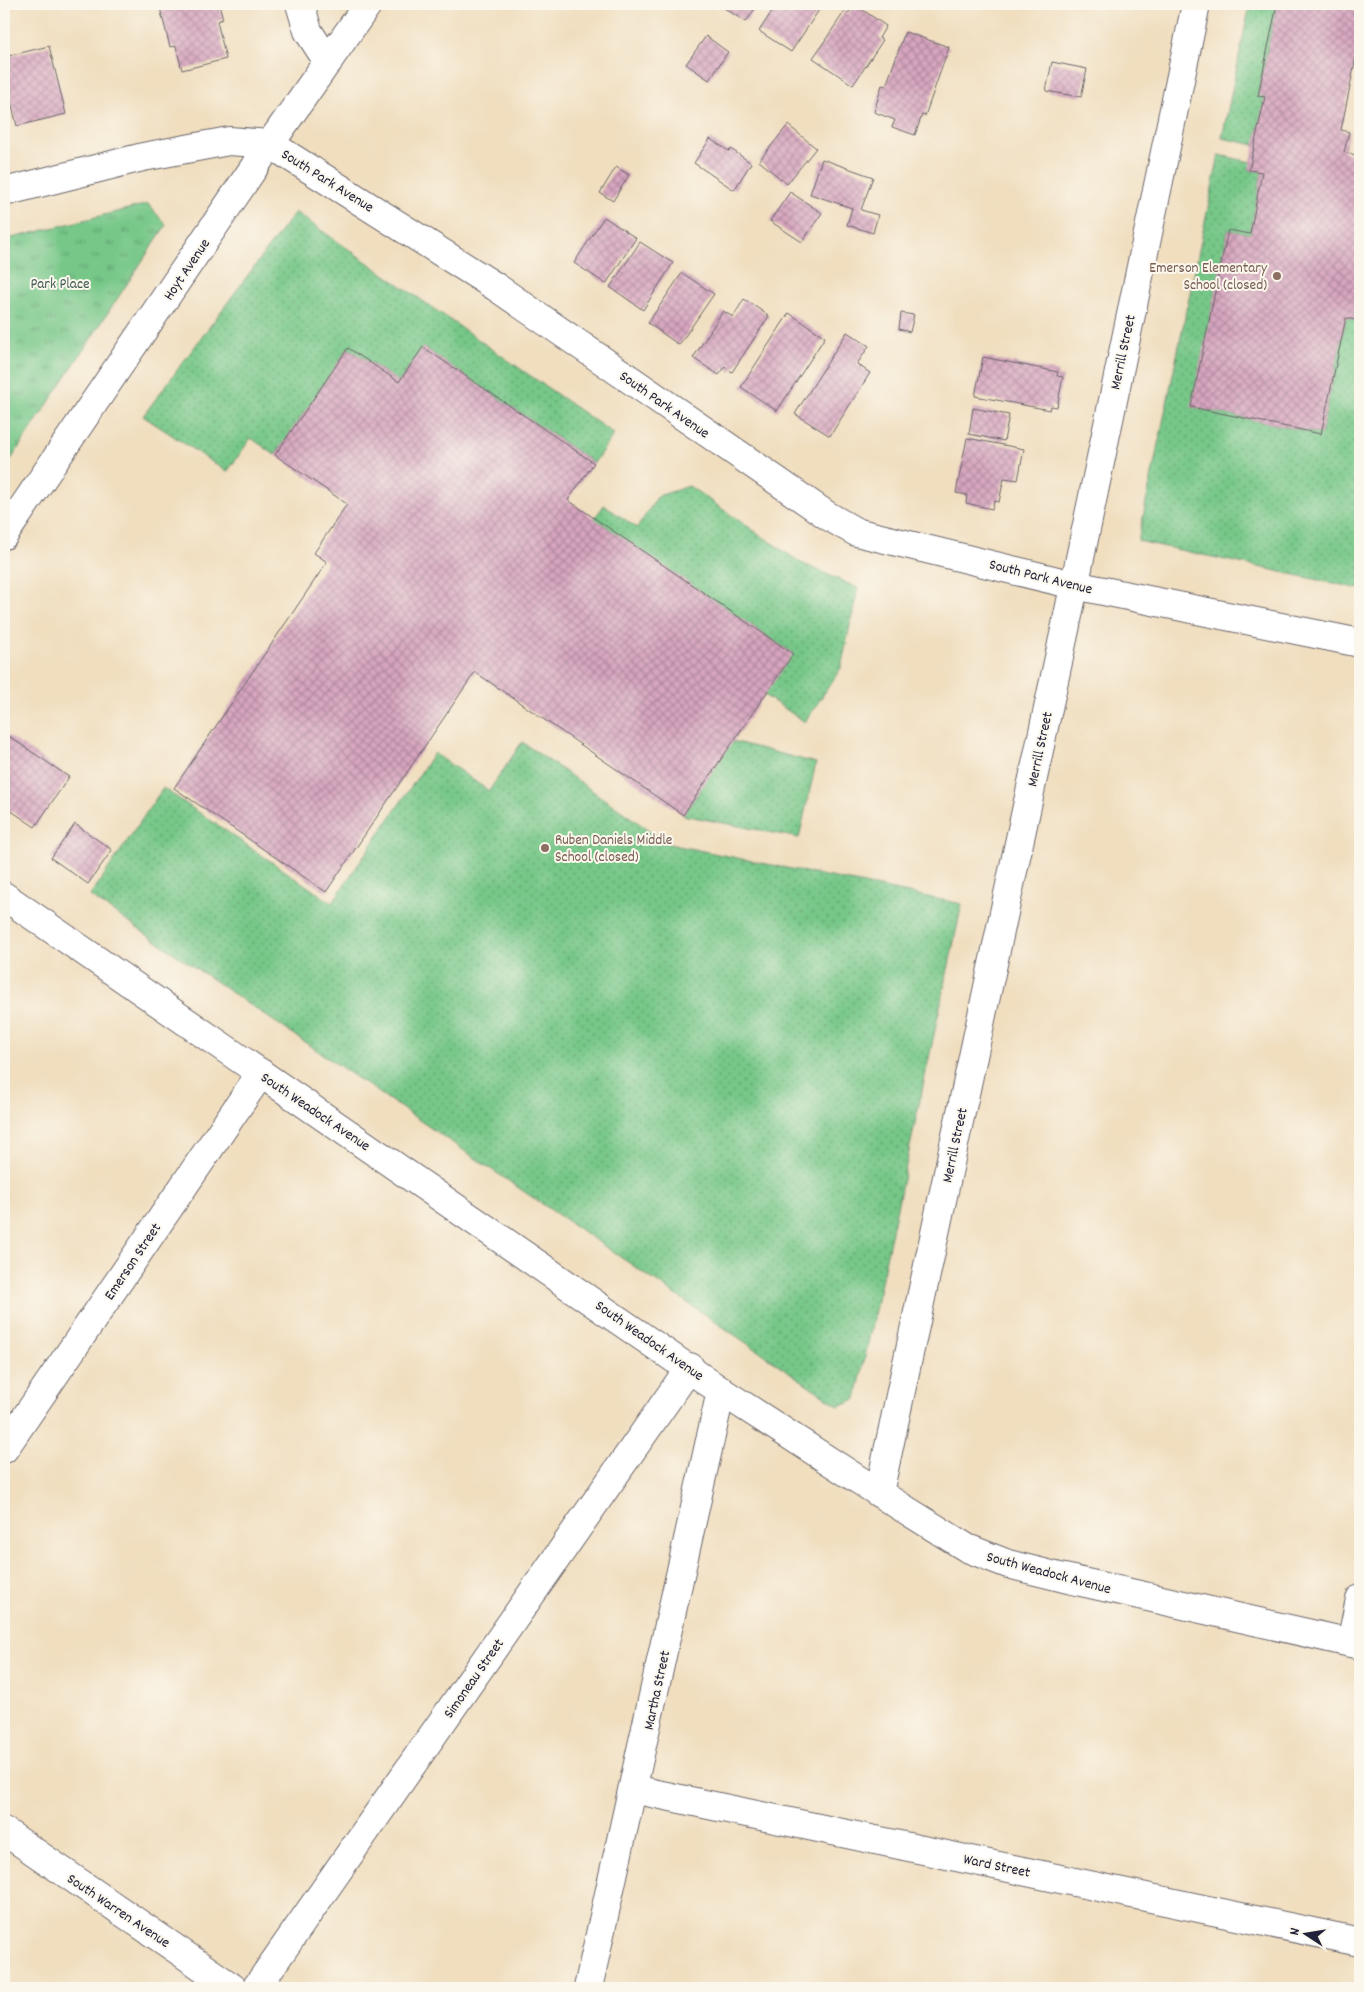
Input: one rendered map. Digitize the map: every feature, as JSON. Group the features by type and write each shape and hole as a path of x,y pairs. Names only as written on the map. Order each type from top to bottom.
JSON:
{"street":[{"path":"300,4 308,31 328,62"},
{"name":"Hoyt Avenue","path":"4,535 270,144 368,4"},
{"name":"Merrill Street","path":"879,1493 1074,585 1196,4"},
{"name":"South Park Avenue","path":"4,192 143,157 229,141 270,144 496,287 835,520 856,532 1074,585 1360,642"},
{"name":"South Weadock Avenue","path":"4,896 690,1367 722,1391 879,1493 968,1548 1008,1564 1356,1644"},
{"name":"Emerson Street","path":"4,1449 261,1073"},
{"name":"Simoneau Street","path":"256,1988 690,1367"},
{"name":"Martha Street","path":"588,1988 722,1391"},
{"path":"1356,1644 1360,1599"},
{"name":"Ward Street","path":"633,1789 1360,1942"},
{"name":"South Warren Avenue","path":"4,1831 233,1988"}],"green space":[{"path":"1250,4 1277,4 1258,95 1265,97 1255,145 1222,138"},
{"path":"1219,155 1251,162 1250,170 1262,172 1250,234 1228,230 1192,407 1321,434 1346,318 1360,321 1360,589 1138,541"},
{"name":"Park Place","path":"148,204 166,225 4,470 4,240"},
{"path":"295,212 614,434 594,463 423,347 399,382 348,348 275,455 251,438 227,472 143,416"},
{"path":"689,486 801,563 858,588 841,668 805,722 764,695 792,653 594,519 604,505 637,528 658,496"},
{"path":"732,741 816,763 799,838 683,815"},
{"path":"522,742 669,844 962,904 856,1399 839,1406 90,896 163,788 332,903 434,753 489,791"}],"building":[{"path":"159,4 219,4 223,19 217,21 226,59 182,70 176,46 170,47"},
{"path":"718,4 758,4 746,22"},
{"path":"777,4 823,4 791,52 759,31"},
{"path":"854,4 886,26 879,38 883,40 853,85 813,58 845,11 848,14"},
{"path":"1277,4 1360,4 1360,38 1341,130 1349,132 1344,152 1360,156 1360,321 1346,318 1321,434 1191,407 1228,230 1250,234 1262,172 1249,170 1265,97 1258,96"},
{"path":"905,32 949,47 925,116 922,115 915,135 892,127 895,120 874,112 882,85 886,86"},
{"path":"706,36 728,52 709,80 686,64"},
{"path":"49,46 66,114 17,126 4,73 4,57"},
{"path":"1052,62 1087,69 1081,97 1046,91"},
{"path":"788,125 816,148 787,184 759,161"},
{"path":"710,139 729,151 731,149 751,163 734,190 694,163"},
{"path":"822,159 873,177 861,210 878,215 873,233 847,225 852,208 810,194"},
{"path":"616,167 629,175 613,201 600,193"},
{"path":"790,192 822,213 802,242 770,221"},
{"path":"604,217 636,238 606,284 574,263"},
{"path":"640,242 673,263 643,310 610,287"},
{"path":"682,273 714,294 679,345 648,323"},
{"path":"744,299 769,316 732,372 725,367 719,375 693,358 723,311 733,317"},
{"path":"789,313 825,337 777,411 741,387"},
{"path":"901,313 914,315 910,332 899,329"},
{"path":"847,332 869,346 857,364 870,373 830,436 795,414"},
{"path":"423,347 594,463 568,500 793,654 683,815 475,672 326,892 174,788 327,562 314,553 347,504 275,455 348,348 399,382"},
{"path":"983,357 1058,372 1057,376 1063,377 1057,407 1051,406 1050,410 975,396"},
{"path":"973,408 1009,415 1004,441 969,434"},
{"path":"967,438 1024,449 1018,480 1004,478 999,502 994,501 992,509 966,503 967,495 956,493"},
{"path":"4,733 69,777 35,827 4,806"},
{"path":"75,824 112,850 88,884 51,858"}],"place":[{"name":"Emerson Elementary School (closed)","path":"1277,276"},
{"name":"Ruben Daniels Middle School (closed)","path":"545,848"}]}
